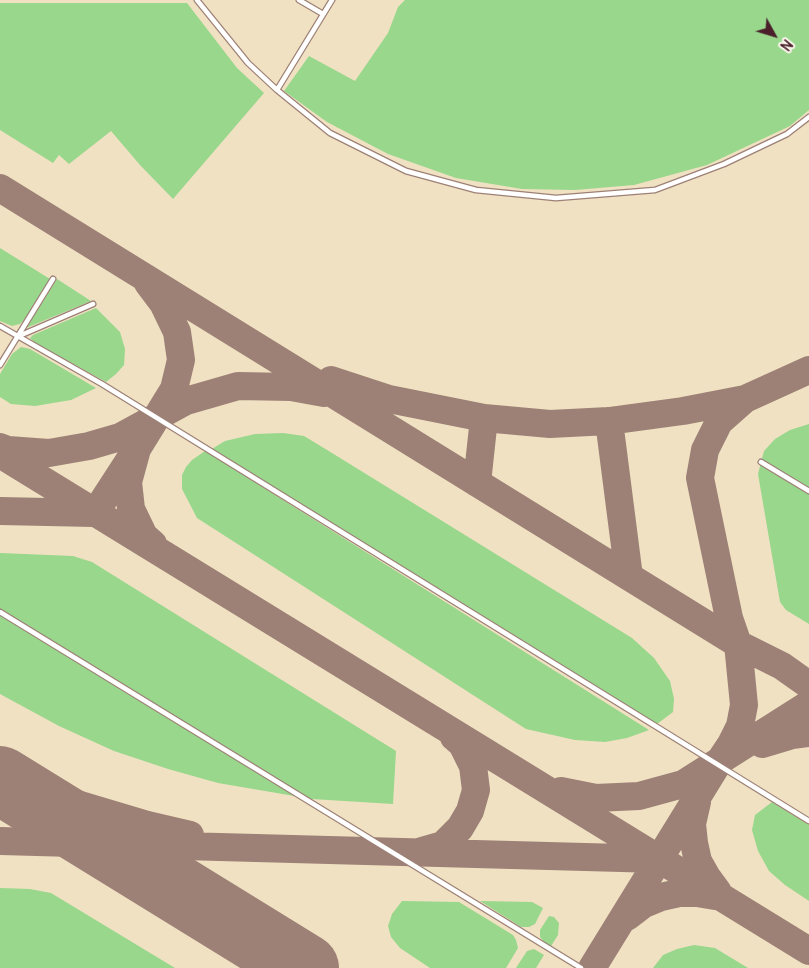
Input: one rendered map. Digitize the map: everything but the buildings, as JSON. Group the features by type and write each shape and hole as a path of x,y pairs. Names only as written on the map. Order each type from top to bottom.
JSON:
{"lane":[{"path":"197,0 248,64 330,133 406,171 476,190 556,198 654,190 724,164 787,134 809,118"},
{"path":"300,0 323,14"},
{"path":"277,90 332,0"},
{"path":"0,365 53,279"},
{"path":"17,336 93,304"},
{"path":"0,326 117,394 809,822"},
{"path":"761,462 809,491"},
{"path":"0,612 580,968"}],"green space":[{"path":"405,0 809,0 809,110 790,126 707,165 634,185 575,190 522,189 456,178 388,154 327,122 284,91 309,56 355,81 388,33 398,7"},
{"path":"0,3 187,3 237,68 264,93 173,199 111,131 69,164 59,155 53,163 0,130"},
{"path":"0,248 50,279 27,317 20,324 12,326 0,321"},
{"path":"57,279 91,301 26,328"},
{"path":"96,308 120,332 125,349 124,365 106,382 35,343 30,338"},
{"path":"21,347 30,349 96,388 71,400 35,406 11,404 0,397 0,374 12,354"},
{"path":"809,424 809,624 786,610 780,602 758,474 764,451 775,439 790,430"},
{"path":"283,433 304,436 632,638 654,658 670,681 674,699 673,712 657,724 212,449 225,441 255,434"},
{"path":"205,451 649,730 627,738 605,742 575,740 526,729 197,518 182,489 182,475 192,460"},
{"path":"0,553 73,556 92,562 396,751 393,804 312,799 218,783 114,751 59,726 0,694"},
{"path":"772,802 809,825 809,901 785,885 769,871 758,851 752,830 755,815"},
{"path":"0,888 30,889 51,893 175,968 0,968"},
{"path":"402,901 459,902 513,935 518,948 506,968 430,968 400,948 391,937 388,926 392,914"},
{"path":"480,901 532,902 543,908 535,924 529,927 521,927"},
{"path":"549,916 554,917 559,923 558,935 551,946 540,937 540,930"},
{"path":"694,945 715,948 748,968 653,968 663,955"},
{"path":"534,949 544,955 536,968 516,968 527,951"}],"taxiway":[{"path":"0,188 738,644 782,666 809,685"},
{"path":"148,283 163,303 177,332 181,360 174,389 137,449 128,482 131,509 144,536 153,544"},
{"path":"331,380 389,399 484,418 550,424 609,421 683,411 745,399 809,370"},
{"path":"0,447 8,450 49,453 89,446 120,437 186,401 238,386 291,387 324,393"},
{"path":"592,968 731,744 740,726 744,705 738,644 729,618 700,478 705,450 719,422 745,399"},
{"path":"477,483 484,418"},
{"path":"609,421 629,577"},
{"path":"0,454 809,951"},
{"path":"95,513 130,459"},
{"path":"0,511 94,513"},
{"path":"561,791 596,798 639,796 683,784 809,704"},
{"path":"762,744 792,735 809,733"},
{"path":"422,851 443,845 460,828 470,811 476,790 473,766 462,744 454,737"},
{"path":"0,772 36,789 80,805 147,825 190,835"},
{"path":"697,802 692,824 698,861 718,892"},
{"path":"0,841 658,859"},
{"path":"627,917 644,904 661,897 679,893 715,896"}],"runway":[{"path":"0,780 305,968"}]}
